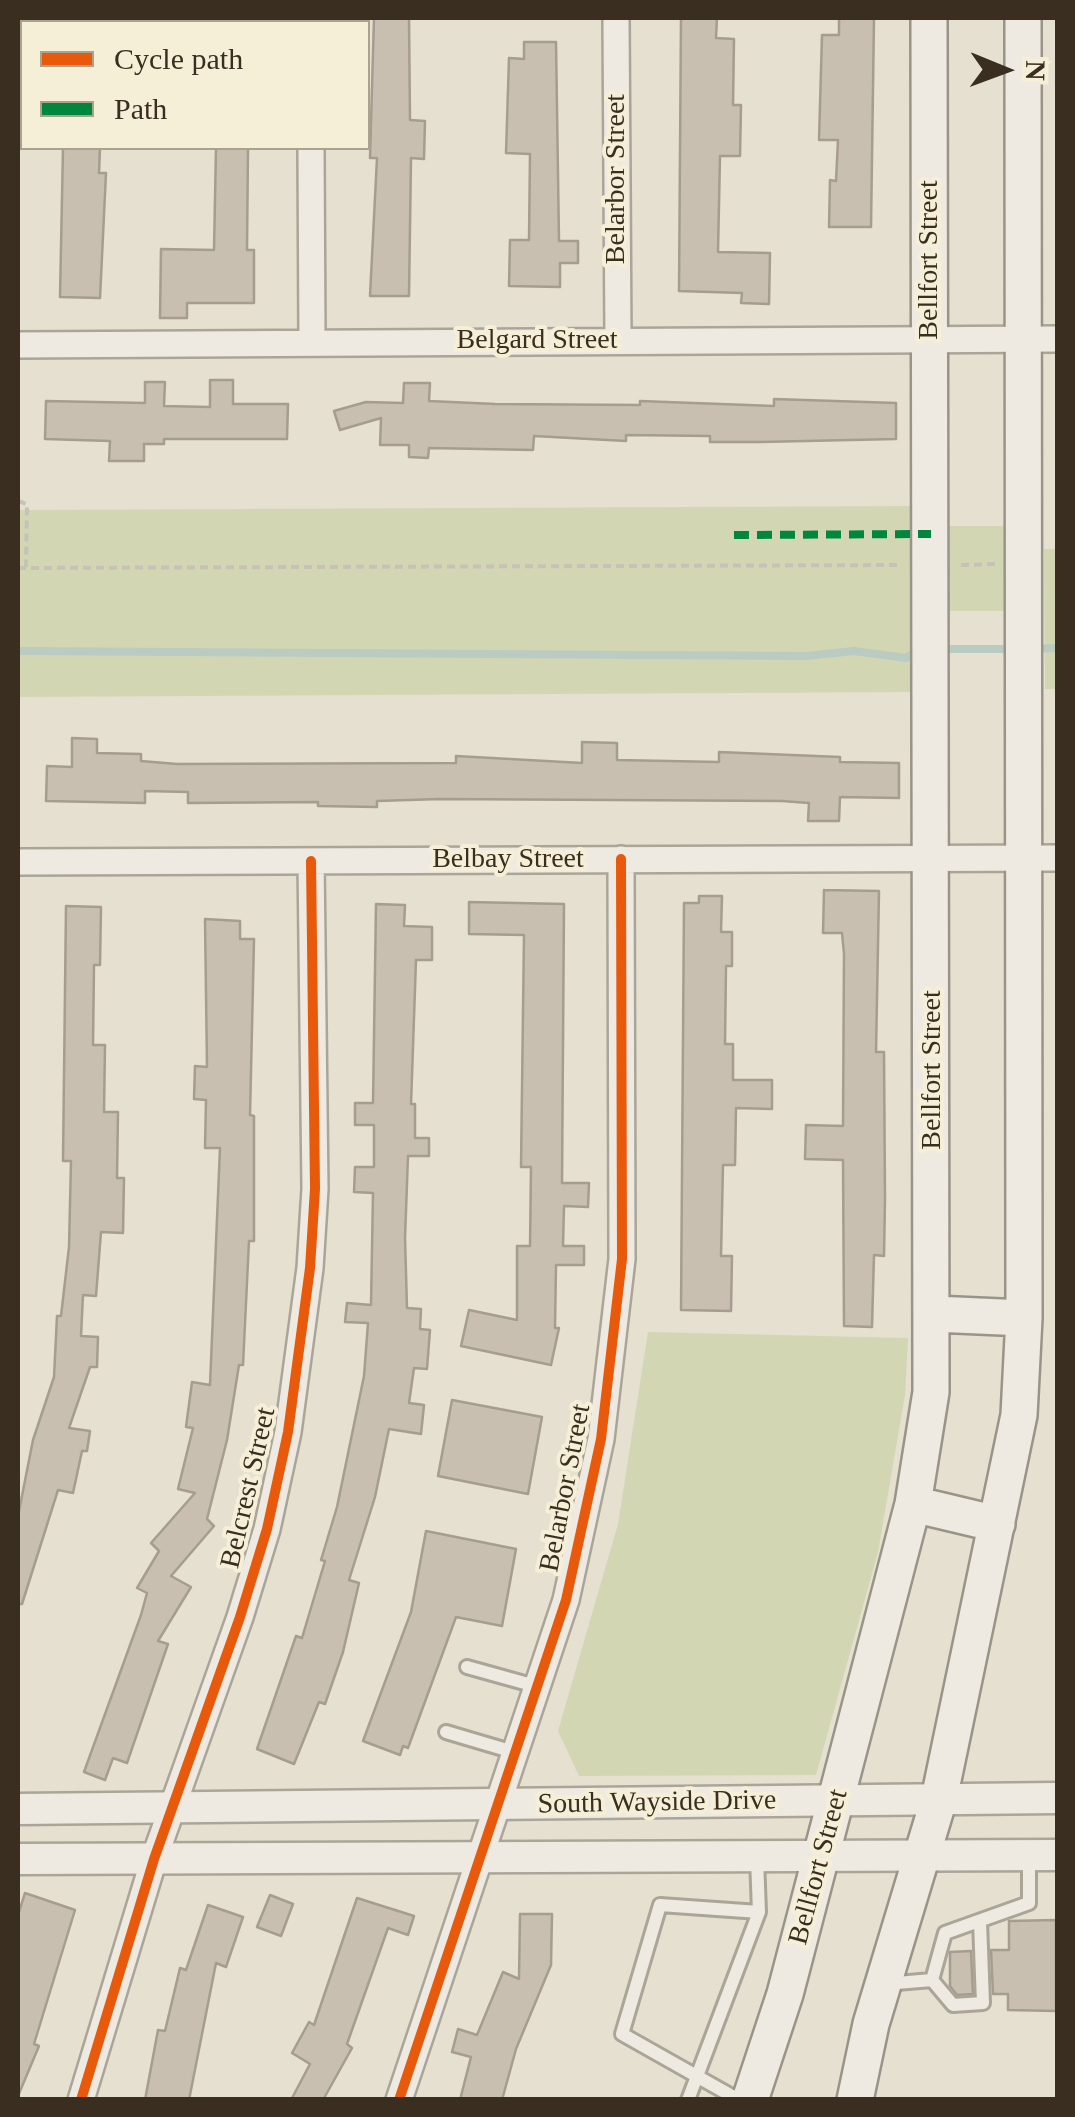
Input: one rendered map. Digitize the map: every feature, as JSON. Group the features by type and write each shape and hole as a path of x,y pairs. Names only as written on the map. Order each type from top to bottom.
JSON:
{"main road":[{"name":"Bellfort Street","path":"750,2100 785,1994 913,1504 931,1392 934,1314 929,18"},
{"path":"855,2100 883,1984 939,1799 1019,1414 1041,858 1024,680 1024,616 1041,339 1023,18"},
{"path":"934,1314 1024,1318"},
{"path":"913,1504 997,1524"}],"street":[{"name":"Belarbor Street","path":"616,18 618,341"},
{"path":"311,150 312,342"},
{"name":"Belgard Street","path":"18,345 1041,339"},
{"name":"Belbay Street","path":"18,862 1041,858"},
{"name":"Belarbor Street","path":"399,2100 539,1687 584,1530 614,1354 622,1260 620,859"},
{"name":"Belcrest Street","path":"80,2100 154,1859 267,1530 302,1342 314,1189 311,861"},
{"name":"South Wayside Drive","path":"18,1809 1058,1798"},
{"name":"South Wayside Drive","path":"18,1860 1043,1855"}],"lane":[{"path":"467,1667 539,1687"},
{"path":"446,1732 517,1753"},
{"path":"688,2100 695,2072 759,1912 757,1855"},
{"path":"932,1980 945,1933 1029,1903 1043,1855"},
{"path":"739,2100 622,2034 660,1905 759,1912"},
{"path":"932,1980 952,2004 983,2003 978,1976 980,1920"},
{"path":"883,1984 950,1978"}],"path":[{"path":"18,501 28,504 26,568"},
{"path":"945,565 1011,564"},
{"path":"18,568 902,565"}],"green space":[{"path":"910,506 912,692 18,697 18,510"},
{"path":"944,526 1012,526 1012,611 946,611"},
{"path":"1044,549 1057,549 1057,689 1045,689"},
{"path":"648,1332 908,1338 905,1395 878,1552 816,1775 579,1776 558,1731 618,1524"}],"building":[{"path":"374,18 409,18 410,120 425,121 424,159 411,158 409,296 370,296 377,158 370,158"},
{"path":"681,18 717,18 716,38 734,39 733,105 741,105 740,156 720,156 718,252 770,253 769,304 741,303 742,293 679,291"},
{"path":"839,18 874,18 871,227 829,227 830,180 836,181 838,140 819,140 822,35 839,35"},
{"path":"524,42 556,42 559,241 578,241 578,263 560,263 560,287 509,286 510,240 529,240 530,154 506,153 509,58 524,59"},
{"path":"63,150 100,150 99,173 106,173 100,298 60,297"},
{"path":"216,150 248,150 247,250 254,250 254,303 187,303 187,318 160,318 161,249 214,250"},
{"path":"210,380 233,380 233,404 288,404 287,439 164,439 164,444 144,444 144,461 109,461 110,441 45,439 46,401 145,403 145,382 165,382 164,406 210,407"},
{"path":"404,383 430,383 429,401 495,404 640,405 640,401 774,406 774,399 896,403 896,439 710,442 710,436 626,435 626,441 534,436 533,450 429,448 428,458 409,457 409,445 380,445 381,418 340,430 334,411 366,402 403,403"},
{"path":"72,738 97,739 97,753 141,754 141,761 177,764 456,763 456,756 582,763 582,742 617,743 617,760 719,762 719,752 840,757 840,762 899,763 899,798 840,797 839,821 808,821 809,803 782,801 440,799 377,801 377,807 318,806 318,802 188,803 188,792 145,791 145,803 46,801 47,766 72,767"},
{"path":"824,890 879,891 876,1052 884,1052 885,1199 884,1256 874,1255 872,1327 844,1326 843,1160 805,1159 806,1125 843,1126 844,954 842,933 823,933"},
{"path":"699,896 722,896 721,932 732,932 732,966 726,966 725,1044 733,1044 733,1080 772,1080 772,1109 736,1108 735,1165 723,1165 721,1256 732,1256 731,1311 681,1310 684,903 699,903"},
{"path":"469,902 564,904 562,1183 589,1183 588,1207 564,1206 563,1246 584,1246 584,1265 556,1265 555,1328 559,1328 551,1365 461,1346 469,1310 517,1320 517,1246 530,1246 531,1167 521,1167 524,935 469,934"},
{"path":"376,904 405,905 404,926 432,927 432,960 416,960 411,1104 415,1104 415,1138 429,1138 429,1156 408,1156 405,1238 407,1308 421,1309 420,1329 430,1330 427,1369 414,1368 409,1403 424,1405 421,1434 389,1429 375,1497 349,1580 359,1583 343,1652 325,1704 319,1702 294,1764 257,1749 296,1636 302,1638 325,1561 321,1560 337,1507 364,1376 368,1323 345,1322 347,1303 371,1305 373,1193 354,1192 355,1167 374,1167 374,1125 355,1125 355,1103 373,1103"},
{"path":"66,906 101,907 100,965 94,965 93,1045 105,1045 104,1112 118,1112 117,1178 124,1178 123,1233 101,1232 96,1296 83,1295 81,1336 98,1337 97,1367 90,1367 69,1428 90,1431 87,1451 82,1451 73,1493 58,1490 22,1604 18,1604 18,1516 33,1440 54,1377 57,1316 61,1316 69,1247 71,1161 63,1161"},
{"path":"205,919 240,921 240,939 254,939 250,1115 254,1116 254,1241 249,1241 243,1365 239,1365 227,1440 207,1519 214,1526 171,1576 191,1587 158,1641 168,1644 127,1763 113,1758 105,1780 84,1772 141,1615 147,1593 137,1588 159,1551 151,1543 195,1493 178,1489 193,1428 186,1427 192,1382 210,1385 220,1148 205,1148 206,1100 194,1099 195,1066 207,1067"},
{"path":"452,1400 542,1417 528,1494 438,1476"},
{"path":"426,1531 516,1549 502,1626 456,1617 408,1748 403,1746 400,1755 363,1741 411,1612"},
{"path":"25,1893 75,1910 34,2044 39,2046 18,2096 18,1915"},
{"path":"270,1895 293,1904 281,1936 257,1927"},
{"path":"357,1898 414,1916 408,1935 388,1928 347,2044 352,2048 323,2100 291,2100 310,2064 292,2053 309,2022 314,2025"},
{"path":"208,1905 243,1917 226,1967 216,1963 189,2100 145,2100 158,2030 165,2031 180,1968 186,1970"},
{"path":"520,1914 552,1914 551,1965 516,2049 502,2100 460,2100 471,2057 452,2052 458,2029 477,2035 503,1972 519,1979"},
{"path":"1056,1920 1056,2011 1008,2010 1008,1994 993,1994 991,1950 1009,1950 1009,1921"},
{"path":"971,1951 973,1994 957,1995 950,1986 950,1952"}],"waterway":[{"path":"1032,649 1058,648"},
{"path":"937,649 1013,649"},
{"path":"18,651 806,656 854,651 906,658 918,650"}],"marked path":[{"path":"734,535 931,534"}],"cycle path":[{"path":"399,2100 566,1600 601,1439 622,1259 621,859"},
{"path":"81,2100 154,1859 240,1617 267,1529 288,1432 310,1268 315,1189 311,861"}]}
